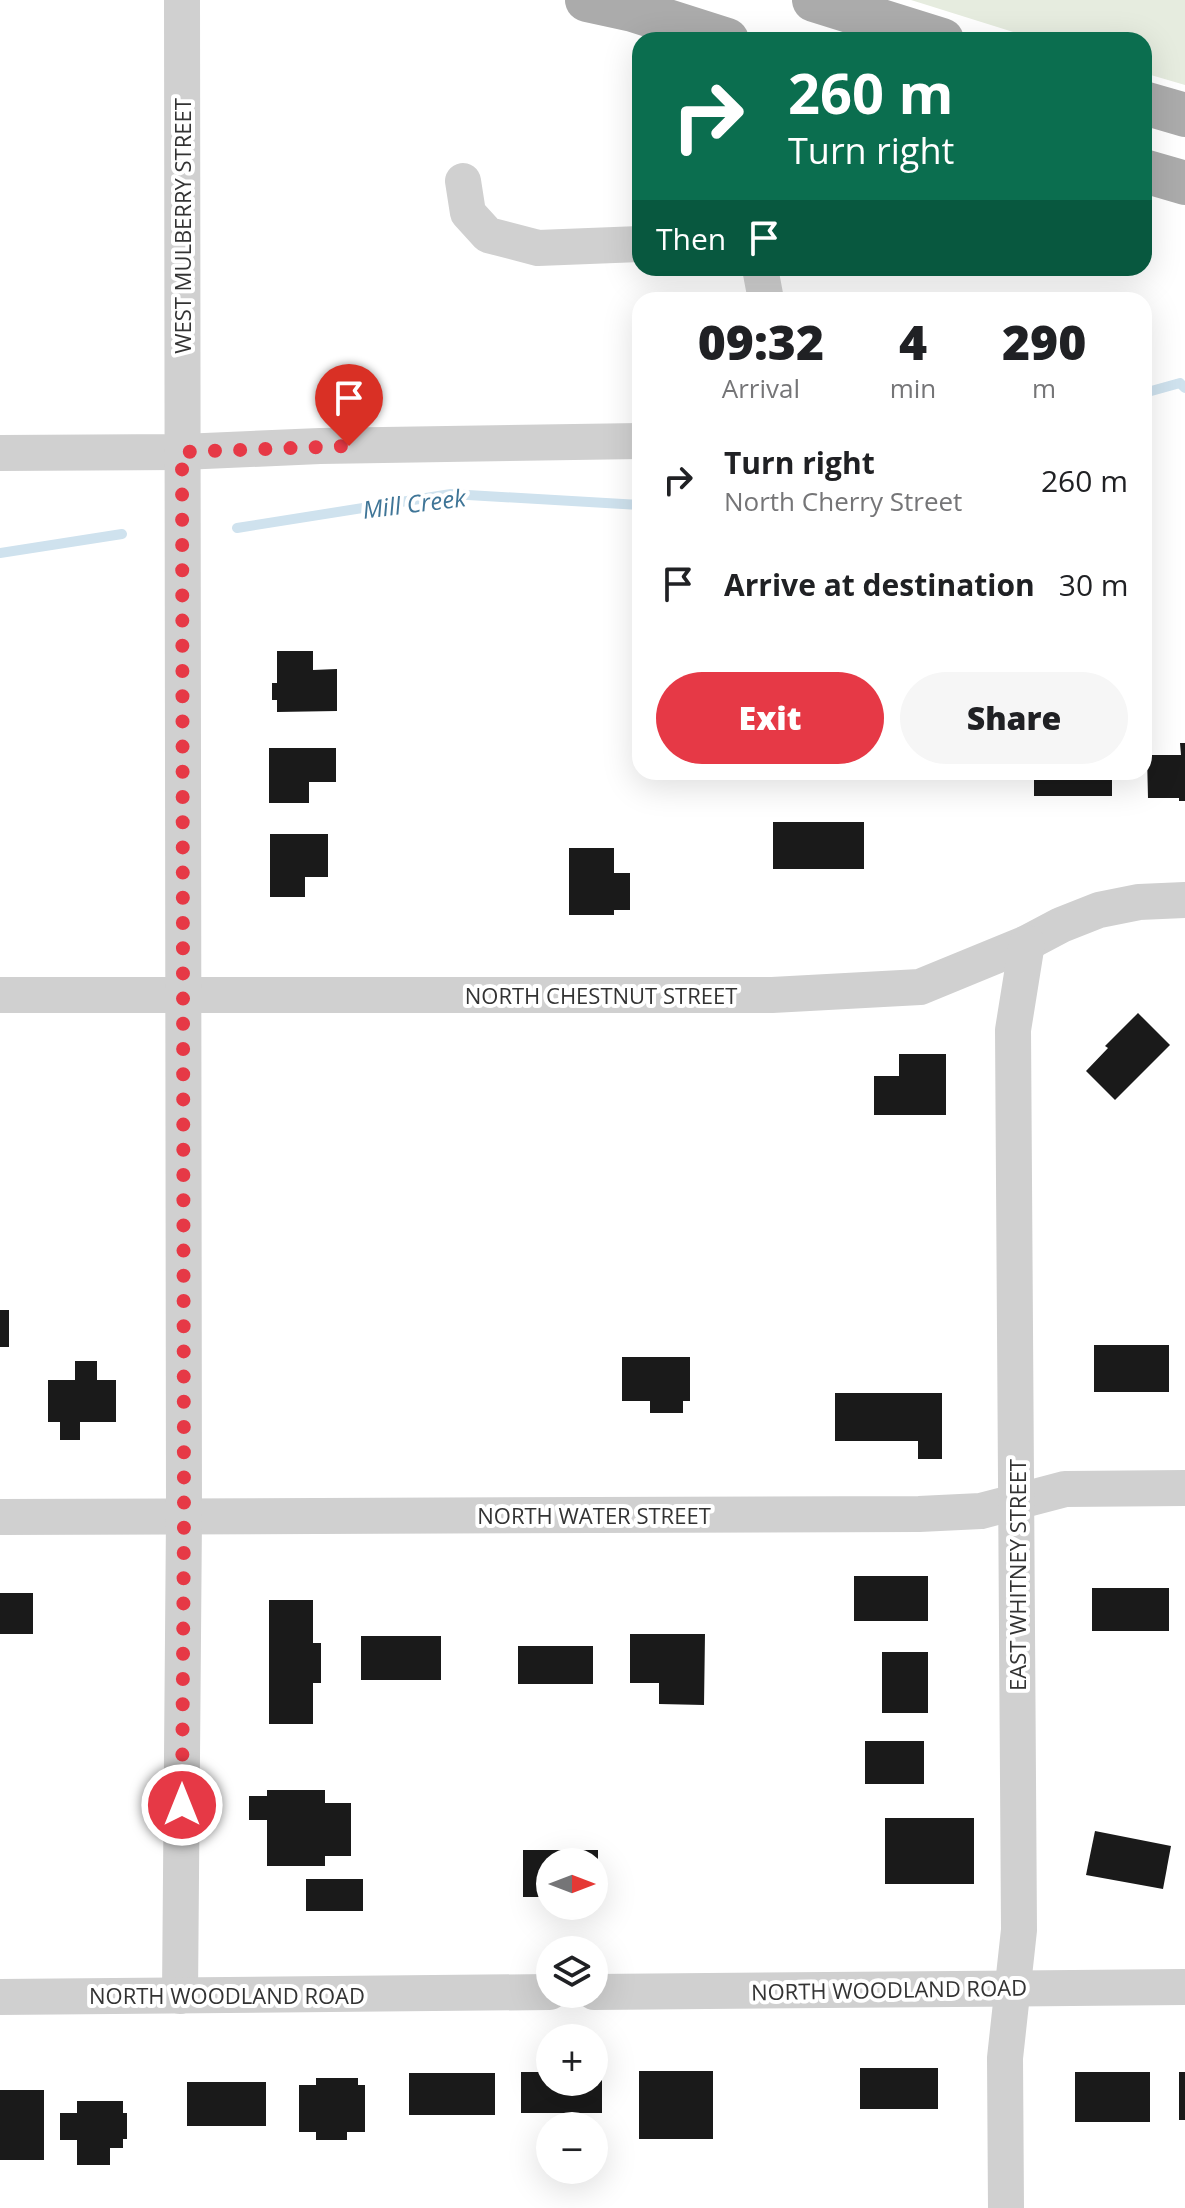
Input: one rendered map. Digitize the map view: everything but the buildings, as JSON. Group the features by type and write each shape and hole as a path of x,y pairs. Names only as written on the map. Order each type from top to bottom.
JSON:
{"main road":[{"path":"587,0 633,10 702,32"},
{"path":"814,0 916,32"},
{"path":"1152,105 1185,115"},
{"path":"1152,173 1185,183"}],"street":[{"name":"WEST MULBERRY STREET","path":"180,1996 184,1517 182,0"},
{"path":"463,181 468,213 488,235 538,248 632,244"},
{"path":"0,453 182,452 320,446 632,441"},
{"name":"NORTH CHESTNUT STREET","path":"0,995 772,995 920,987 1099,910 1139,902 1185,900"},
{"name":"EAST WHITNEY STREET","path":"1006,2208 1005,2058 1019,1930 1013,1030 1027,943"},
{"name":"NORTH WATER STREET","path":"0,1517 919,1514 981,1511 1065,1489 1185,1488"},
{"name":"NORTH WOODLAND ROAD","path":"608,1992 1185,1987"},
{"name":"NORTH WOODLAND ROAD","path":"0,1997 536,1992"}],"shaded area":[{"path":"911,0 1185,0 1185,85 1152,75 1152,32 1013,32"}],"waterway":[{"name":"Mill Creek","path":"1152,391 1180,383 1185,388"},
{"name":"Mill Creek","path":"237,528 451,494 632,505"},
{"name":"Mill Creek","path":"0,553 122,534"}],"route":[{"path":"182,1805 182,452 349,446"}]}
